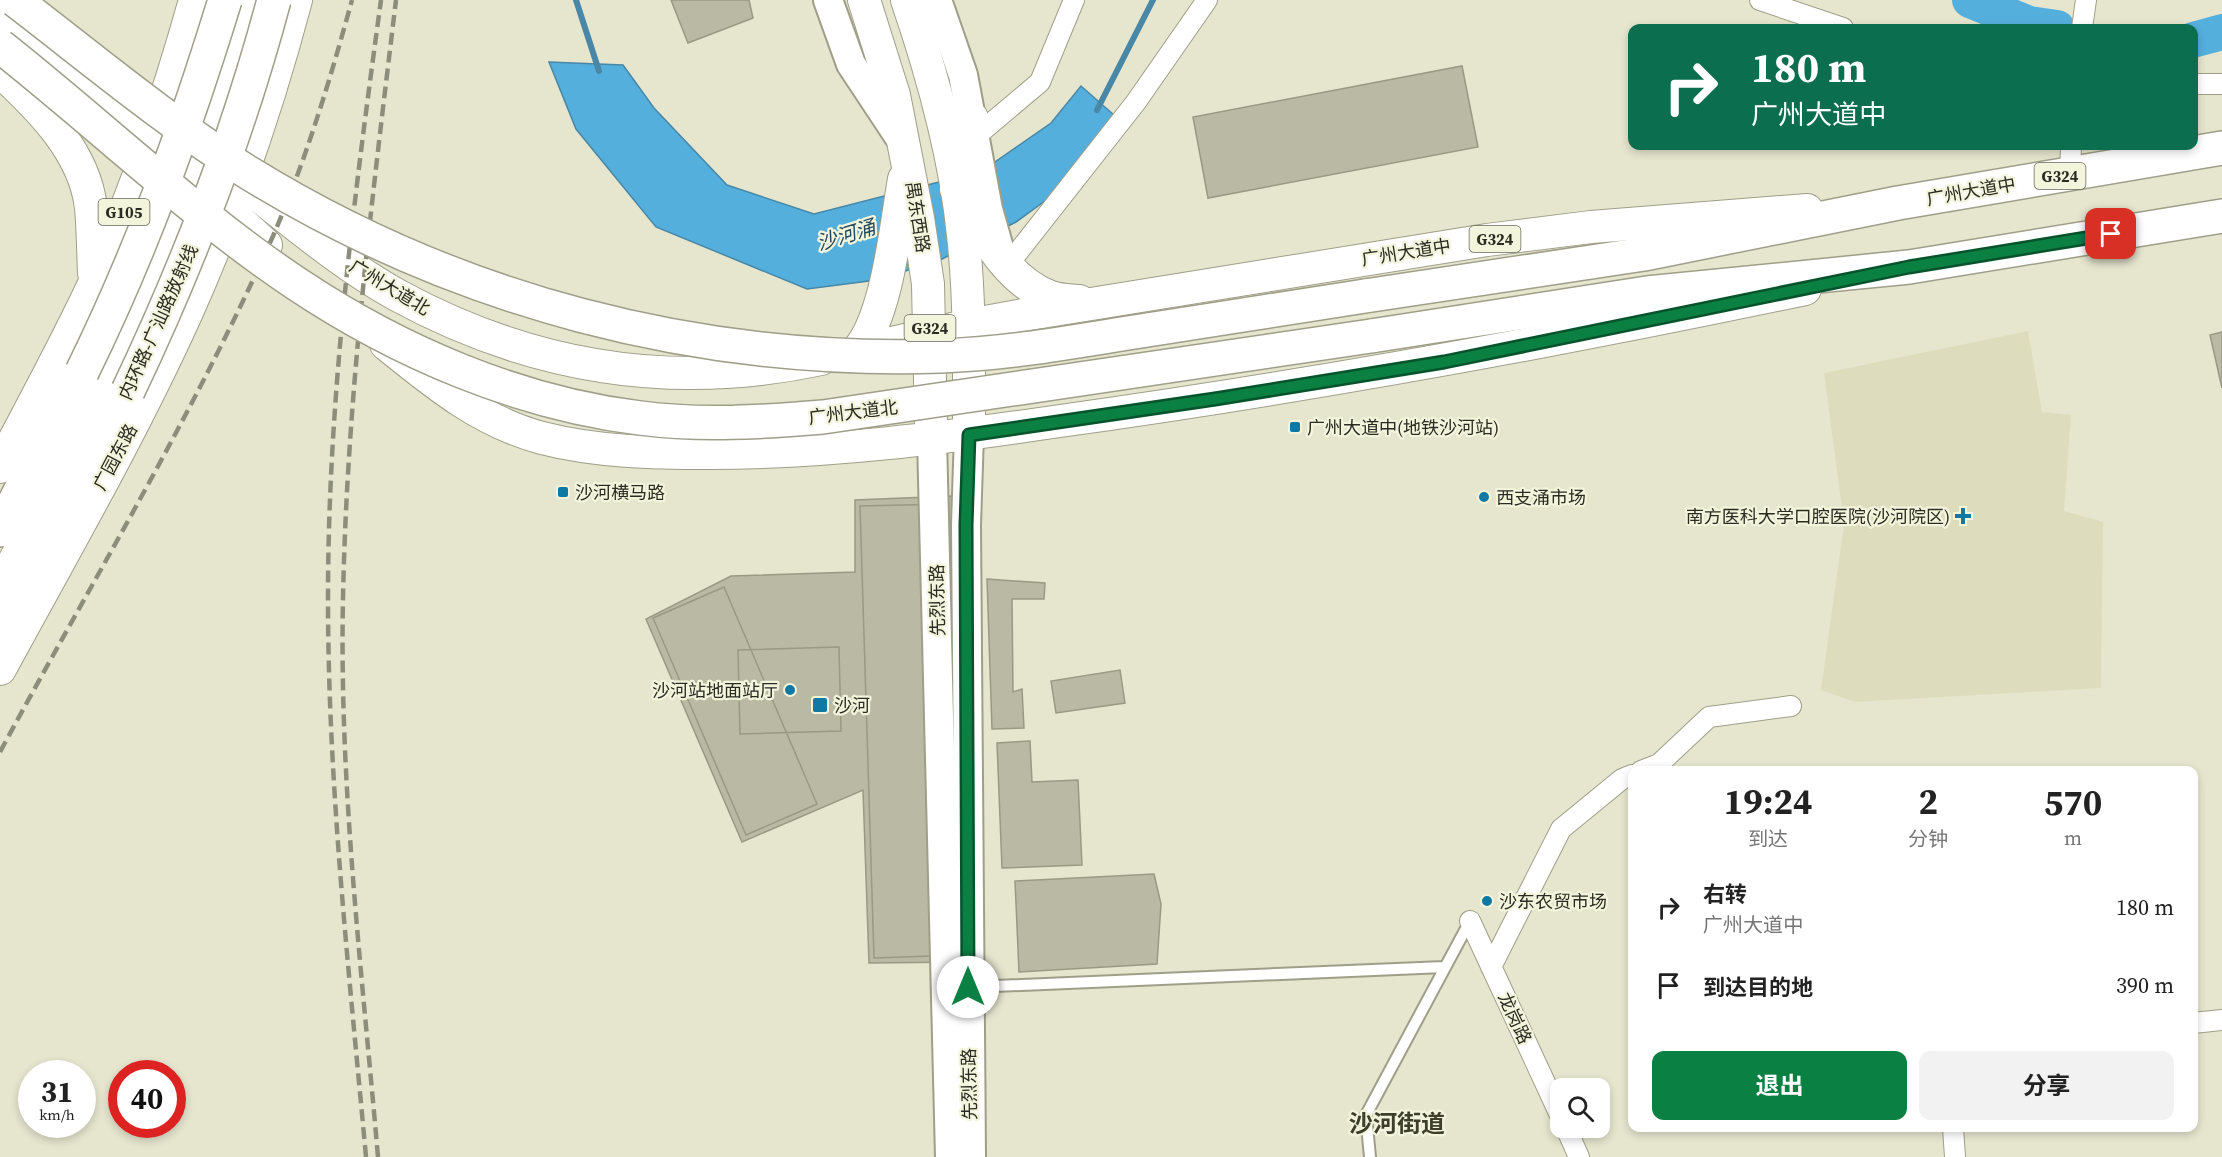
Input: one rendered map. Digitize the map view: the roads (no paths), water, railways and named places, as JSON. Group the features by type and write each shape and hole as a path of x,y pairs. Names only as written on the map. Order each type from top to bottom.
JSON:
{"highway":[{"name":"广州大道北","path":"15,0 146,102 248,172 295,199 371,238 462,278 541,305 616,326 671,337 769,351 872,357 944,356 1056,345 1365,296"},
{"path":"0,530 107,321 148,227 187,120 225,0"},
{"name":"内环路-广汕路放射线","path":"0,627 102,440 174,292 230,142 274,0"},
{"name":"广州大道北","path":"0,46 167,184 298,284 366,326 417,352 509,387 580,407 640,418 680,422 754,422 823,417 1371,336 1647,292 1909,267"},
{"name":"广州大道中","path":"2198,150 2222,148"},
{"name":"广州大道中","path":"1365,296 1644,254 1898,203 2070,160 2197,150"},
{"path":"1909,267 2222,216"}],"main road":[{"name":"广州大道北","path":"42,0 163,120"},
{"path":"0,562 86,402 130,312 193,158 163,120 195,0"},
{"path":"209,150 245,0"},
{"path":"209,150 222,121 259,0"},
{"name":"广园东路","path":"0,669 159,370 260,123 296,0"},
{"name":"禺东西路","path":"864,0 894,95 906,151 908,211 928,284 932,439"},
{"name":"G324","path":"907,0 967,194 1007,266 1028,286 1052,298 1095,303"},
{"name":"广州大道北","path":"0,19 209,150 229,200 342,310 441,388 476,411 505,426 541,437 623,452 828,449 932,439"},
{"path":"0,71 33,102 56,128 86,184 91,207 94,283 0,466"},
{"name":"G105","path":"94,283 163,120"},
{"path":"969,435 967,194 974,127"},
{"name":"广州大道北","path":"186,172 229,200 354,267 397,295 492,339 530,351 614,370 683,373 774,368 856,352 969,324 1095,303"},
{"path":"0,588 132,339 178,234 186,172"},
{"path":"856,352 866,342 873,326 908,211 951,196 967,194"},
{"name":"广州大道中","path":"1095,303 1276,272 1531,234 1898,203"},
{"path":"932,439 1215,399 1444,362 1909,267"}],"street":[{"path":"828,0 851,64 906,151"},
{"path":"938,0 963,75 974,127 1040,82 1074,0"},
{"path":"1007,266 1136,102 1207,0"},
{"path":"1760,0 1831,24"},
{"path":"2198,84 2222,84"},
{"name":"先烈东路","path":"950,1157 957,987 969,435"},
{"name":"先烈东路","path":"932,439 957,987 971,1157"},
{"path":"1654,766 1659,764 1709,717 1791,706"},
{"path":"1491,967 1561,829 1622,779 1628,777"},
{"name":"龙岗路","path":"1470,921 1550,1094"},
{"path":"2198,1022 2222,1020"},
{"path":"1953,1132 1955,1157"},
{"path":"1570,1138 1579,1157"}],"lane":[{"path":"1370,1157 1366,1115 1470,921"},
{"path":"957,987 1444,967"}],"water":[{"path":"549,62 623,65 654,108 727,185 814,214 982,171 1051,123 1081,86 1114,115 1049,198 1016,222 940,260 877,280 807,289 656,227 576,129"}],"waterway":[{"name":"沙河涌","path":"576,0 599,71"},
{"name":"沙河涌","path":"1097,110 1153,0"},
{"name":"沙河涌","path":"1970,0 2029,24"},
{"name":"沙河涌","path":"2198,39 2222,32"}],"railway":[{"path":"0,752 210,368 273,236 307,149 352,0"},
{"path":"366,1157 336,808 328,598 332,448 344,298 381,0"},
{"path":"378,1157 348,808 343,598 345,523 355,373 396,0"}],"place":[{"name":"广州大道中(地铁沙河站)","path":"1295,427"},
{"name":"沙河横马路","path":"563,492"},
{"name":"西支涌市场","path":"1484,497"},
{"name":"南方医科大学口腔医院(沙河院区)","path":"1963,516"},
{"name":"沙河站地面站厅","path":"790,690"},
{"name":"沙河","path":"820,705"},
{"name":"沙东农贸市场","path":"1487,901"}],"district":[{"name":"沙河街道","path":"1397,1123"}]}
